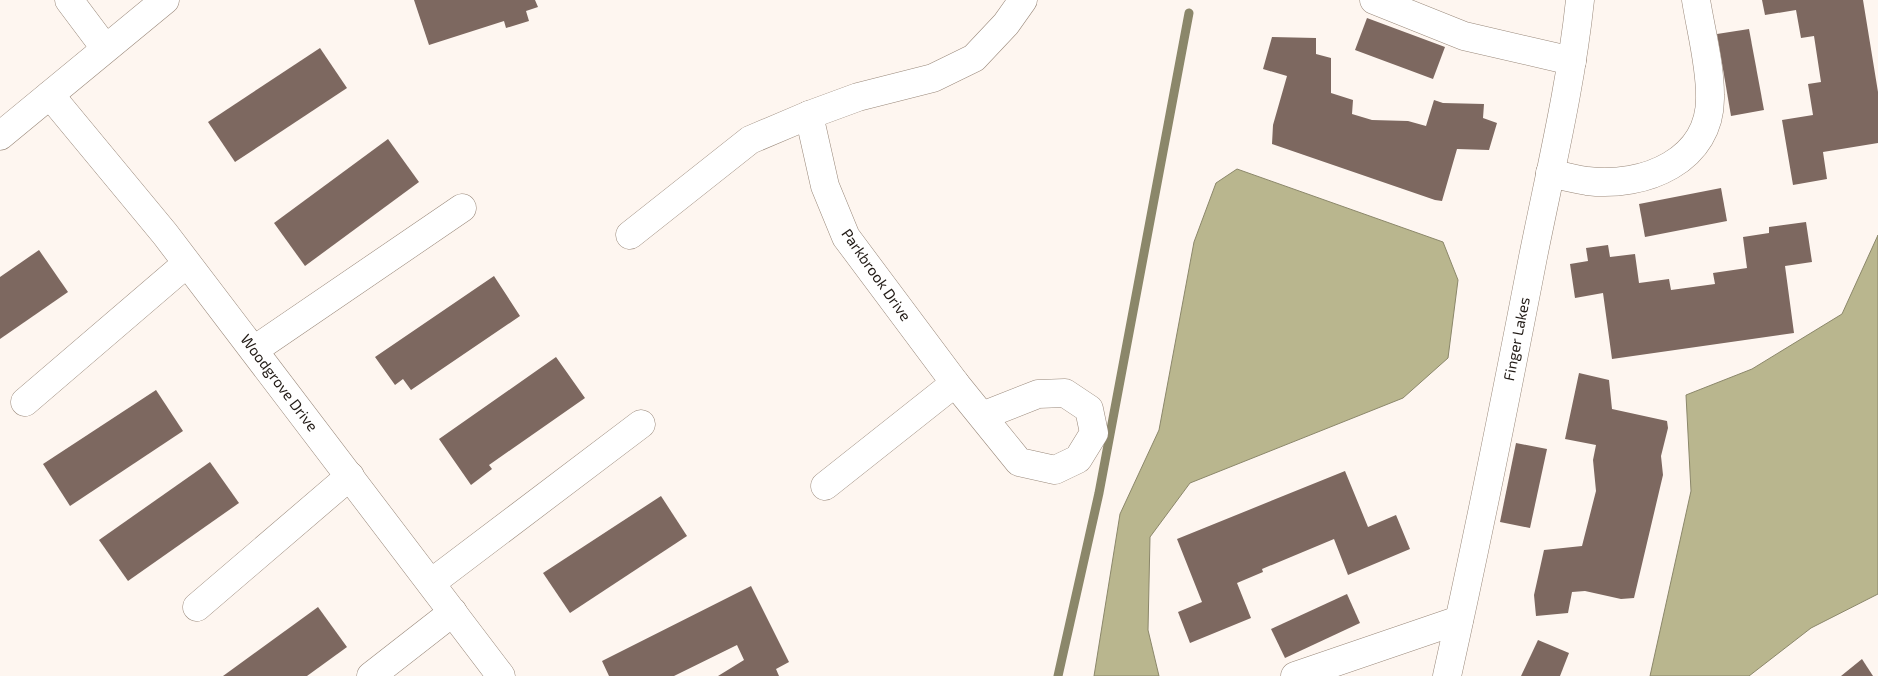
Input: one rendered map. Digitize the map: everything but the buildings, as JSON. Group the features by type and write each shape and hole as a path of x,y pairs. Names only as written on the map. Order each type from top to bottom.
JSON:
{"street":[{"path":"69,0 106,48"},
{"path":"0,136 166,0"},
{"path":"630,235 750,140 858,97 933,78 974,58 1006,24 1023,0"},
{"path":"1374,0 1464,36 1572,61"},
{"name":"Finger Lakes","path":"1447,676 1550,173 1572,61 1580,0"},
{"path":"1550,173 1588,181 1618,182 1648,176 1671,167 1688,154 1701,137 1708,116 1710,95 1696,0"},
{"name":"Woodgrove Drive","path":"50,95 117,174 254,350 501,676"},
{"name":"Parkbrook Drive","path":"809,115 824,186 846,237 955,383 982,416"},
{"path":"254,350 462,208"},
{"path":"25,402 186,264"},
{"path":"825,486 955,383"},
{"path":"431,583 641,424"},
{"path":"197,607 350,476"},
{"path":"371,676 453,612"},
{"path":"1295,676 1459,620"}],"shaded area":[{"path":"1237,169 1443,242 1458,280 1448,358 1403,398 1190,483 1150,537 1148,630 1159,676 1094,676 1120,514 1159,430 1194,242 1216,183"},
{"path":"1878,235 1878,594 1811,628 1749,676 1650,676 1691,491 1686,395 1752,369 1842,314"}],"waterway":[{"path":"1058,676 1099,493 1189,13"}]}
